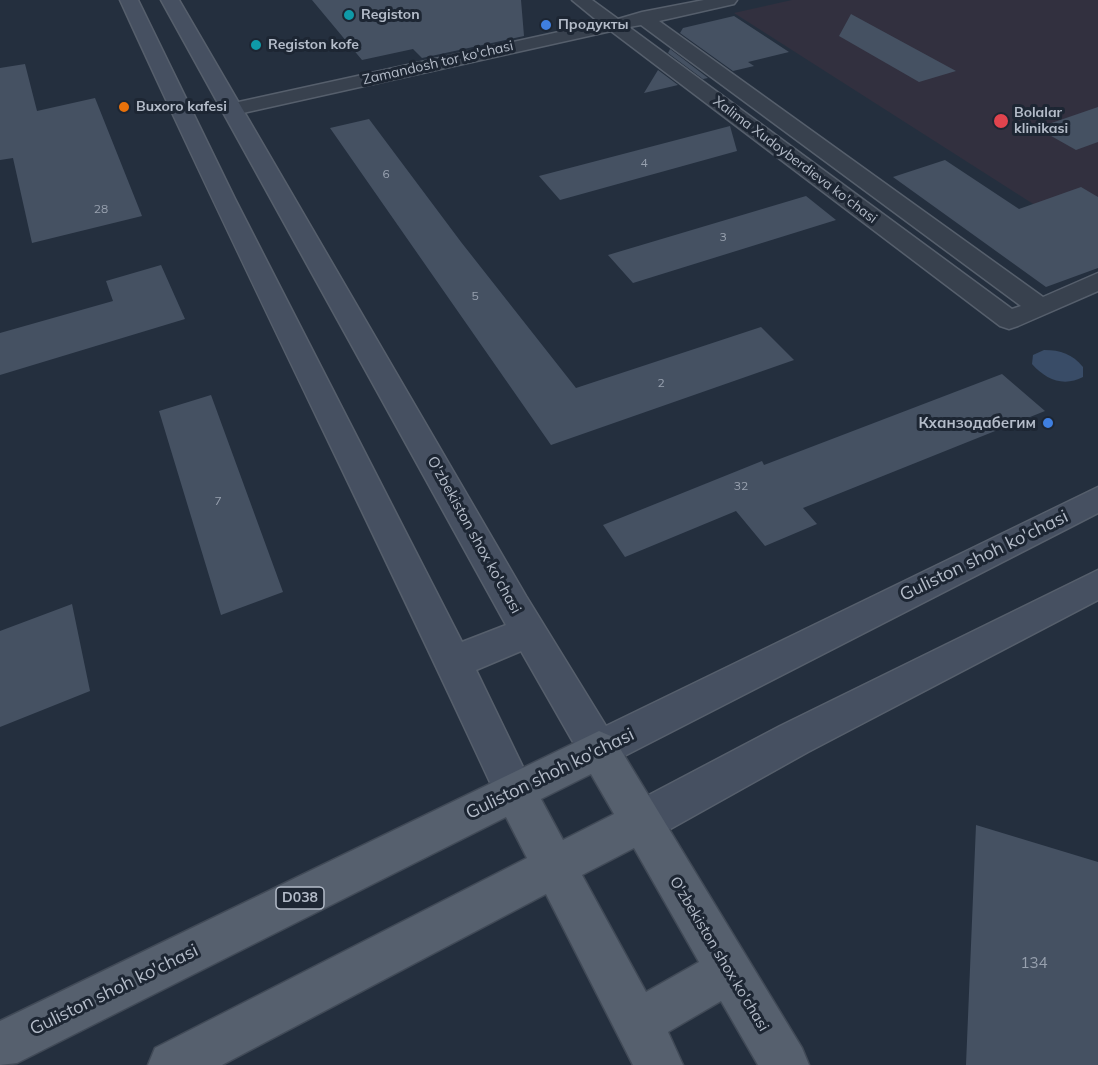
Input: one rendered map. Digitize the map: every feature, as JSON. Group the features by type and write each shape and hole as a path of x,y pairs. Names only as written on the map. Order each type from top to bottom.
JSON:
{"main road":[{"path":"129,0 179,109 454,662 515,792 659,1065"},
{"name":"O'zbekiston shox ko'chasi","path":"170,0 234,109 529,632 785,1065"},
{"name":"Guliston shoh ko'chasi","path":"0,1046 515,792 1098,499"},
{"path":"172,1065 555,868 794,739 1098,584"},
{"path":"454,662 529,632"},
{"path":"638,1024 728,970"}],"street":[{"name":"Xalima Xudoyberdieva ko'chasi","path":"581,0 1009,320 1041,308"},
{"name":"Xalima Xudoyberdieva ko'chasi","path":"619,0 1041,308"},
{"name":"Zamandosh tor ko'chasi","path":"234,109 642,17 728,0"},
{"path":"1041,308 1098,280"}],"shaded area":[{"name":"Bolalar klinikasi","path":"792,0 1098,0 1098,222 1074,230 734,13"}],"water":[{"path":"1044,350 1061,352 1075,359 1083,367 1083,377 1062,382 1049,378 1037,370 1032,364 1033,355"}],"building":[{"path":"312,0 521,0 524,36 422,58 413,49 362,60"},
{"path":"851,14 956,71 919,82 839,36"},
{"path":"734,16 789,52 748,62 754,66 733,71 680,33 683,28"},
{"path":"670,49 708,78 703,79 668,53"},
{"path":"25,64 37,111 95,98 142,216 32,243 13,158 0,160 0,68"},
{"path":"658,70 678,85 644,93"},
{"path":"1098,107 1098,142 1076,150 1037,128"},
{"path":"369,119 461,242 576,388 761,327 794,360 551,445 330,128"},
{"path":"730,126 737,151 560,200 539,176"},
{"path":"945,160 1019,209 1081,187 1098,197 1098,268 1046,287 893,177"},
{"path":"806,196 836,220 633,283 608,255"},
{"path":"161,265 185,319 0,375 0,333 113,301 106,281"},
{"path":"1002,374 1045,411 803,508 817,524 765,546 736,511 625,557 603,525 762,461 764,465"},
{"path":"211,395 283,592 221,615 159,411"},
{"path":"72,604 90,691 0,727 0,631"},
{"path":"976,825 1098,862 1098,1065 966,1065"}],"place":[{"name":"Registon","path":"349,15"},
{"name":"Продукты","path":"546,25"},
{"name":"Registon kofe","path":"256,45"},
{"name":"Buxoro kafesi","path":"124,107"},
{"name":"Bolalar klinikasi","path":"1001,121"},
{"name":"Кханзодабегим","path":"1048,423"}]}
